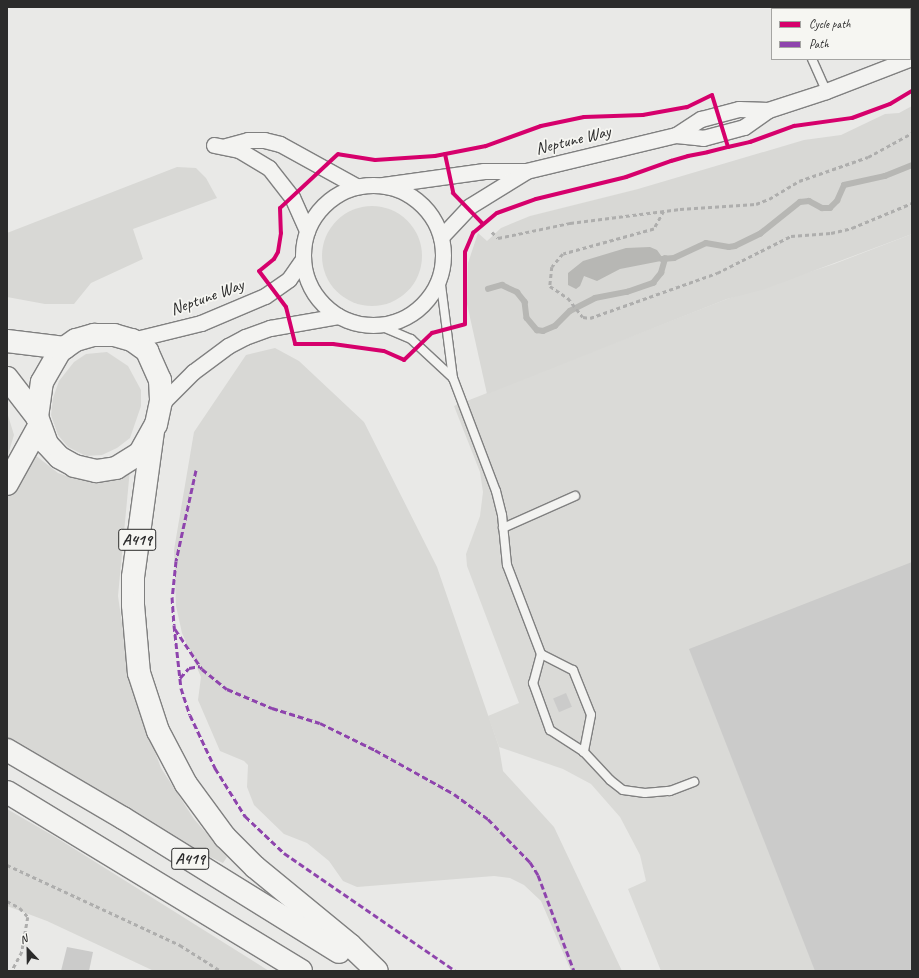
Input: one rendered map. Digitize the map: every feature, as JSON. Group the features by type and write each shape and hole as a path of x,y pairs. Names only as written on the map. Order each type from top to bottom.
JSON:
{"main road":[{"path":"7,378 38,422 47,444 60,457 75,466 96,471 116,468 128,462 140,453 153,431 160,405 160,380 154,362 147,351 132,340 114,335 94,334 76,340 65,348 49,368 42,382 38,422 7,484"},
{"path":"7,340 65,348"},
{"name":"A419","path":"153,431 133,577 132,605 139,673 158,730 186,784 225,837 255,867 350,945 377,971"},
{"name":"A419","path":"7,750 123,818 371,971"},
{"name":"A419","path":"7,792 301,971"}],"street":[{"name":"Neptune Way","path":"384,185 484,171 526,171 676,135 701,119 739,109 768,110 826,91 905,60"},
{"path":"306,231 294,200 282,182 253,157 220,145 248,140 264,140 280,144 356,186"},
{"name":"Neptune Way","path":"441,237 470,206 526,171"},
{"path":"384,185 409,194 430,212 441,237 443,264 440,278 434,290 416,310 404,318 378,325 364,325 338,316 326,308 313,292 305,272 302,259 306,231 321,208 343,191 356,186 384,185"},
{"name":"Neptune Way","path":"132,340 201,323 265,296 290,279 302,259"},
{"path":"160,405 193,372 228,346 245,337 270,328 338,316"}],"lane":[{"path":"812,60 826,91"},
{"path":"440,278 453,378 496,491 508,565 541,654 533,683 550,730 584,752 610,780 623,790 645,793 670,791 694,782"},
{"path":"378,325 411,339 453,378"},
{"path":"503,528 575,496"},
{"path":"541,654 573,670 591,715 584,752"}],"path":[{"path":"492,232 498,238 552,225 664,211 747,206 763,202 799,180 868,157 912,133"},
{"path":"664,211 654,229 576,250 556,260 549,276 550,286 572,303 581,314 590,318 717,273 791,236 852,228 912,203"},
{"path":"7,865 180,945 221,971"},
{"path":"7,901 20,908 28,917 22,952 12,971"}],"shaded area":[{"path":"912,106 912,234 765,289 727,299 487,394 467,304 468,263 478,233 487,241 501,228 530,216 638,189 804,140 841,135 885,114 899,113"},
{"path":"177,167 196,168 206,178 217,198 133,229 143,259 91,283 74,304 45,304 7,297 7,233"},
{"path":"372,206 391,209 408,220 419,237 422,256 419,275 408,292 391,303 372,306 353,303 336,292 325,275 322,256 325,237 336,220 353,209"},
{"path":"912,234 912,971 661,971 628,889 646,881 640,855 620,817 591,784 563,769 499,747 488,716 519,703 467,566 466,554 480,516 483,492 480,472 454,406 727,299 834,264"},
{"path":"650,247 657,250 662,257 661,261 620,269 597,281 584,276 580,286 576,289 568,285 568,273 583,261 626,248"},
{"path":"275,348 299,361 364,422 437,567 499,747 503,771 554,827 622,971 571,971 541,901 524,885 510,878 494,876 357,887 343,881 329,861 307,843 284,834 254,805 247,787 248,765 244,761 220,751 198,700 201,677 182,633 176,606 174,550 194,432 246,355"},
{"path":"107,352 128,366 141,390 141,406 130,438 117,448 102,455 86,456 68,447 58,435 51,415 53,398 59,381 74,362 86,354"},
{"path":"7,412 14,435 7,458"},
{"path":"35,455 58,473 76,479 94,480 130,469 118,596 131,686 161,768 194,819 227,857 223,863 193,849 7,738 7,497"},
{"path":"7,809 57,838 269,971 154,971 47,921 7,906"}],"building":[{"path":"912,562 912,971 815,971 689,649"},
{"path":"566,693 572,707 559,712 553,698"},
{"path":"67,947 93,952 89,971 61,971"}],"waterway":[{"path":"662,259 674,258 706,243 729,247 735,246 760,234 800,202 809,201 822,208 830,208 837,201 844,185 885,176 912,165"},
{"path":"488,289 502,285 517,292 525,302 527,318 537,330 543,331 555,326 570,311 595,298 627,292 653,283 661,273 665,259"}],"marked path":[{"path":"196,470 176,561 172,597 181,688 190,715 215,768 245,816 284,853 456,971"},
{"path":"175,629 202,669 227,689 272,708 320,723 375,750 454,794 488,819 530,862 538,875 574,971"},
{"path":"180,678 189,668 200,666"}],"cycle path":[{"path":"728,147 712,95 687,107 643,115 584,117 541,126 486,146 435,156 375,160 338,154 280,208 281,233 278,252 274,259 259,271 286,307 295,344 333,344 384,351 404,360 432,333 465,324 465,252 473,233 497,213 536,199 626,177 688,156 708,152 750,142 794,126 852,118 890,104 912,91"},
{"path":"445,154 453,193 482,223"}]}
